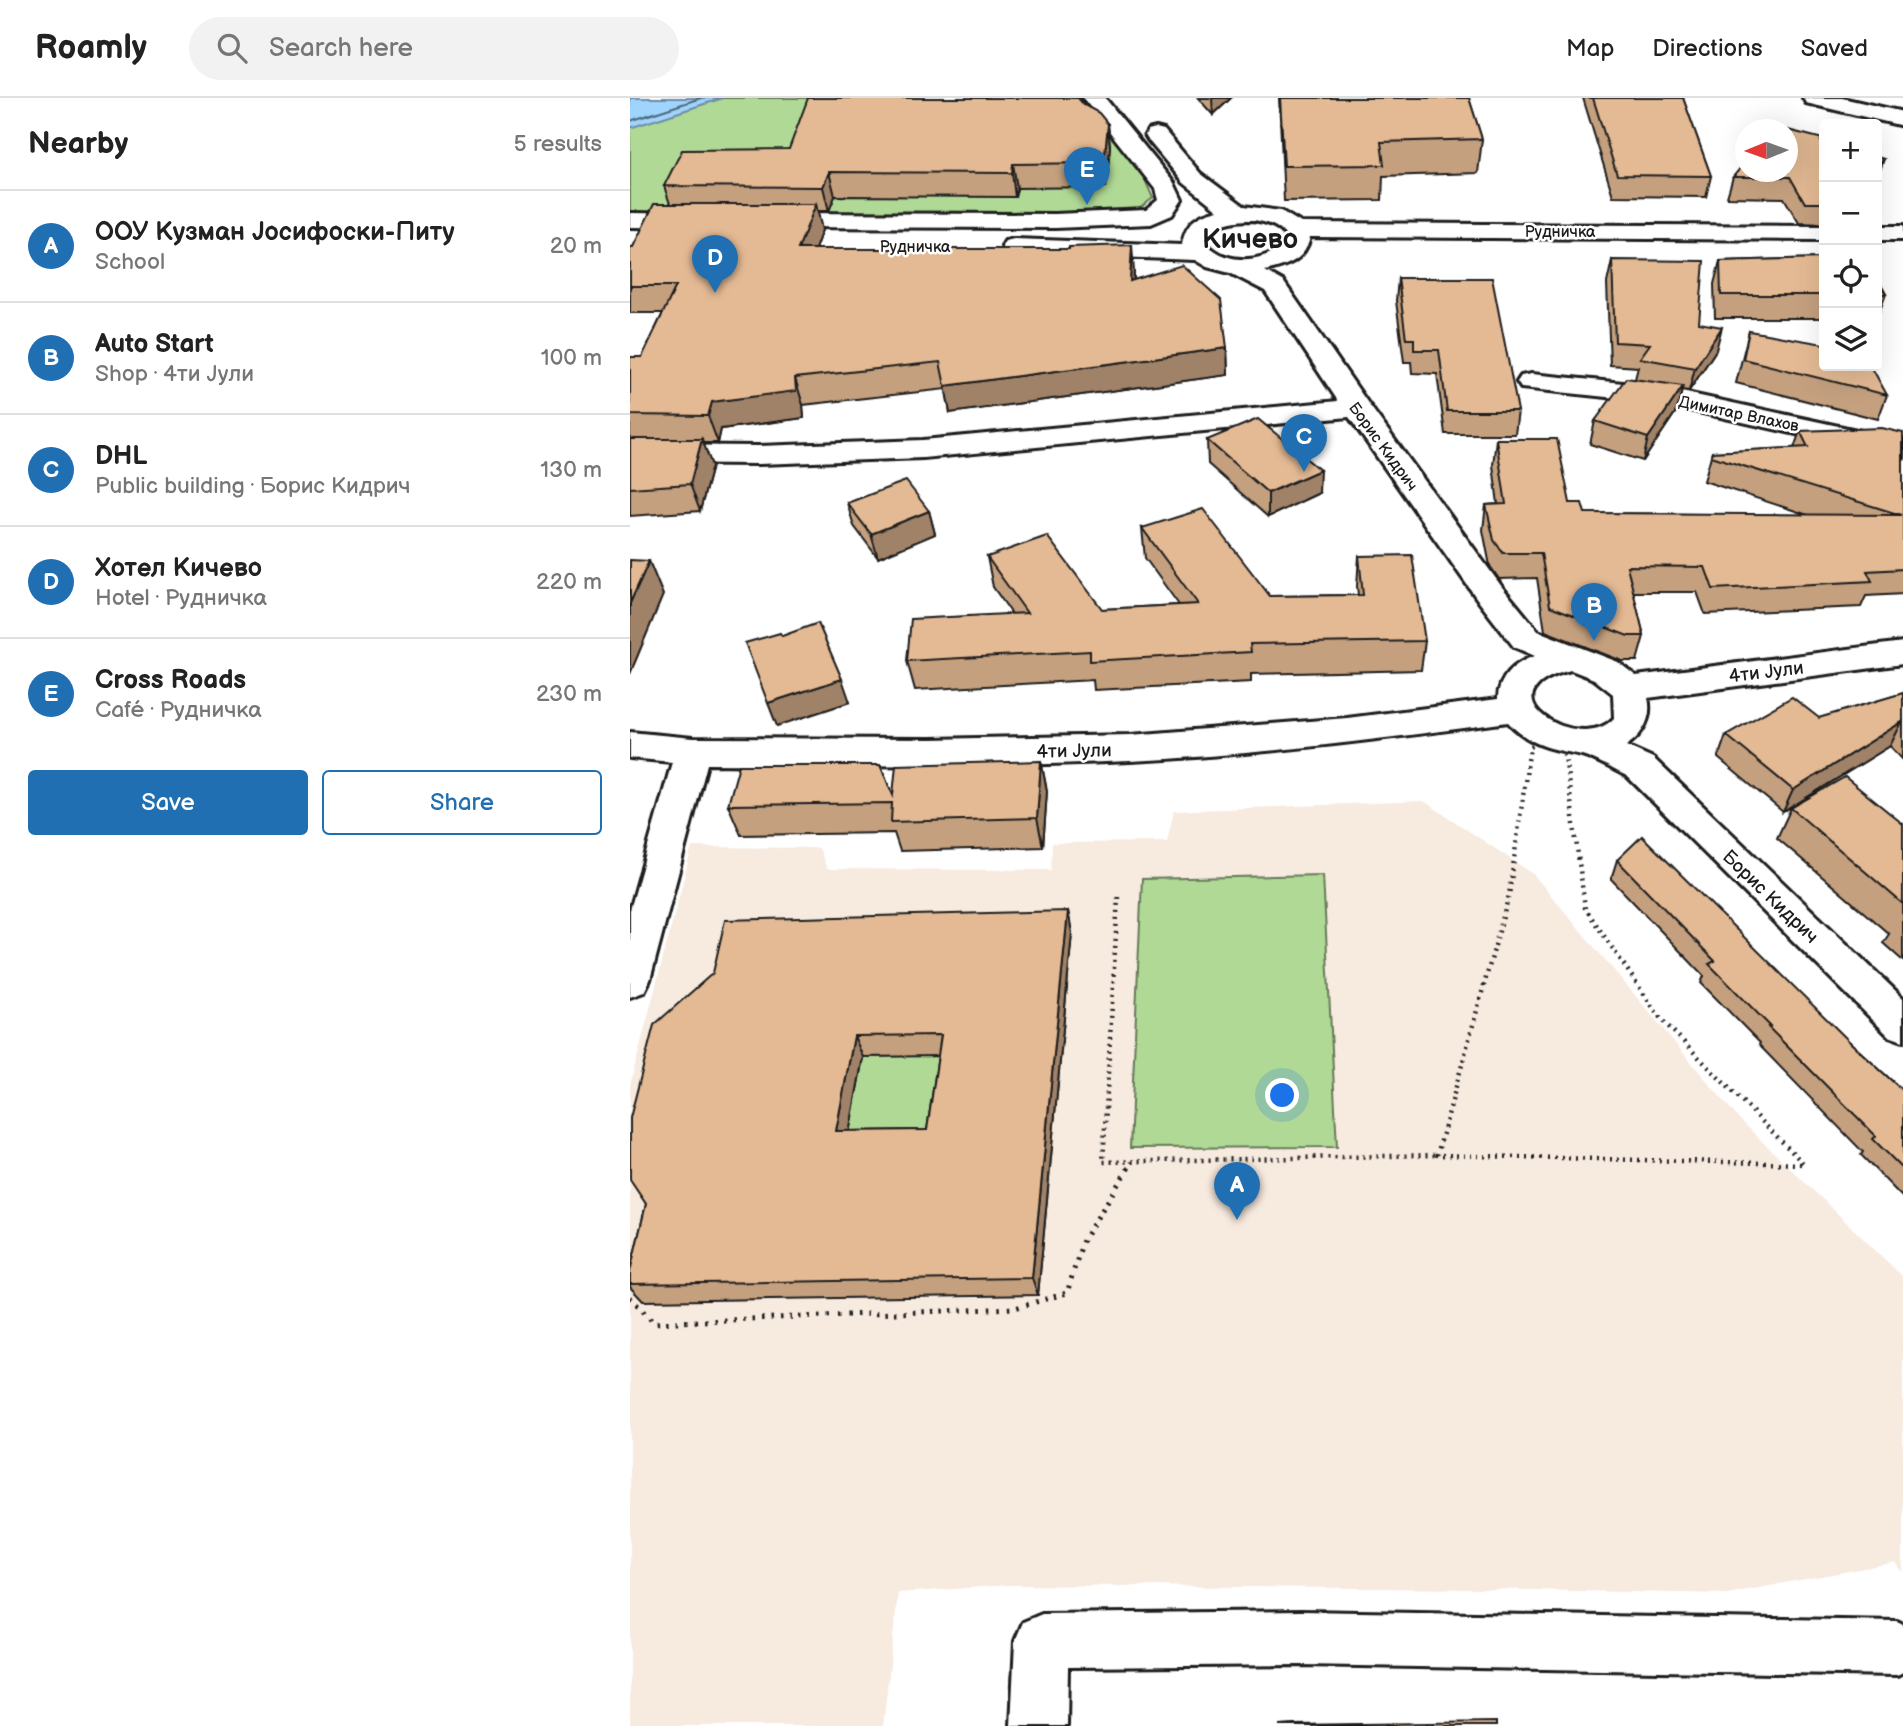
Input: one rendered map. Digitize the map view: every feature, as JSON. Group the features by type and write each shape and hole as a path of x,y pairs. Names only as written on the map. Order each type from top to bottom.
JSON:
{"street":[{"path":"630,220 735,226 1151,217 1163,210 1170,200 1166,188 1094,98"},
{"path":"1814,98 1903,119"},
{"path":"1142,118 1192,178 1238,213 1279,218 1294,243"},
{"path":"1192,178 1203,234"},
{"path":"992,246 1203,234 1238,213"},
{"name":"Рудничка","path":"630,233 735,226 1203,234"},
{"name":"Рудничка","path":"1294,243 1819,233"},
{"path":"1882,233 1903,233"},
{"name":"Борис Кидрич","path":"1203,234 1220,263 1235,266 1274,286 1357,408 1491,595 1526,655"},
{"path":"1235,266 1264,265 1294,243"},
{"path":"1274,286 1294,243"},
{"name":"Рудничка","path":"1294,243 1819,245"},
{"path":"1882,245 1903,245"},
{"name":"Димитар Влахов","path":"1531,382 1654,394 1903,449"},
{"path":"630,454 759,455 923,449 1357,408"},
{"name":"4ти Јули","path":"1629,689 1903,653"},
{"path":"1630,724 1614,737 1590,744 1569,743 1550,738 1529,726 1516,709 1514,696 1526,655 1545,662 1571,659 1594,664 1615,674 1629,689 1634,707 1630,724 1640,767"},
{"name":"4ти Јули","path":"630,745 693,751 931,752 1130,748 1347,732 1516,709"},
{"path":"1590,744 1640,767"},
{"path":"630,980 693,751"},
{"name":"Борис Кидрич","path":"1640,767 1903,1024"},
{"path":"1039,1726 1042,1642 1301,1638 1897,1648"}],"path":[{"path":"1118,897 1103,1162 1437,1155 1804,1164 1661,1019 1585,908 1565,756 1550,738 1530,747 1509,895 1437,1155"},
{"path":"630,1297 653,1323 1015,1308 1067,1293 1083,1240 1133,1161"}],"shaded area":[{"path":"1424,801 1533,874 1738,1118 1903,1277 1903,1574 1896,1562 1727,1594 1009,1585 898,1593 883,1726 630,1726 630,1085 692,847 819,848 827,869 1051,870 1052,843 1167,842 1174,811"}],"green space":[{"path":"630,98 1086,98 1142,173 1153,198 1135,212 630,213"},
{"path":"1323,875 1337,1147 1130,1148 1142,879"},
{"path":"948,1055 935,1149 846,1150 863,1057"}],"water":[{"path":"630,98 723,98 630,128"}],"building":[{"path":"808,98 1078,98 1084,105 1099,113 1108,124 1104,163 1013,164 1012,173 829,172 823,187 664,186 682,150 789,149"},
{"path":"1280,98 1469,98 1482,139 1381,142 1384,165 1284,166"},
{"path":"1593,98 1683,98 1711,176 1617,175"},
{"path":"1798,133 1819,138 1819,203 1805,203 1793,182 1798,182"},
{"path":"654,204 816,204 798,249 1069,249 1132,245 1130,281 1182,265 1221,300 1227,348 945,386 940,362 795,378 796,391 712,402 708,416 630,415 630,357 642,357 676,286 630,286 630,247 633,247"},
{"path":"1819,258 1819,295 1721,295 1720,261"},
{"path":"1612,260 1704,261 1699,323 1722,327 1695,368 1640,358 1650,344 1615,342"},
{"path":"1398,278 1492,278 1518,411 1447,411 1439,350 1414,350 1414,339 1406,339"},
{"path":"1749,331 1819,343 1819,371 1874,371 1887,395 1743,359"},
{"path":"1626,378 1683,386 1648,438 1595,421"},
{"path":"1258,419 1320,470 1268,493 1207,440"},
{"path":"1882,428 1903,433 1903,569 1867,571 1872,581 1713,589 1705,567 1627,566 1644,636 1628,636 1550,606 1541,553 1503,553 1494,540 1486,505 1506,504 1496,439 1557,439 1570,503 1582,503 1585,513 1901,515 1711,456 1712,452 1808,447 1800,431"},
{"path":"630,439 702,439 690,484 630,488"},
{"path":"906,481 929,511 871,534 847,503"},
{"path":"1203,509 1270,596 1363,595 1359,556 1412,555 1425,641 1250,644 1251,652 1090,661 1090,651 907,661 911,619 1027,613 987,557 1047,536 1102,609 1198,604 1142,528"},
{"path":"630,560 649,561 630,603"},
{"path":"818,623 842,679 768,703 745,643 780,633 782,636"},
{"path":"1903,693 1903,724 1902,722 1793,790 1726,735 1792,697 1819,718"},
{"path":"1041,761 1037,818 891,822 892,803 728,805 739,765 880,765 893,795 896,765"},
{"path":"1845,777 1903,824 1903,904 1791,808"},
{"path":"1642,836 1903,1091 1903,1169 1873,1139 1876,1136 1709,964 1715,961 1617,860"},
{"path":"1068,911 1032,1278 630,1284 630,1272 646,1204 630,1180 630,1118 654,1025 713,973 725,920","holes":["941,1035 927,1130 836,1131 854,1036"]},
{"path":"1496,1722 1496,1726 1279,1726 1293,1725"}],"place":[{"name":"Cross Roads","path":"1087,205"},
{"name":"Хотел Кичево","path":"715,293"},
{"name":"DHL","path":"1304,472"},
{"name":"Auto Start","path":"1594,641"},
{"name":"ООУ Кузман Јосифоски-Питу","path":"1237,1220"}],"district":[{"name":"Кичево","path":"1250,238"}]}
